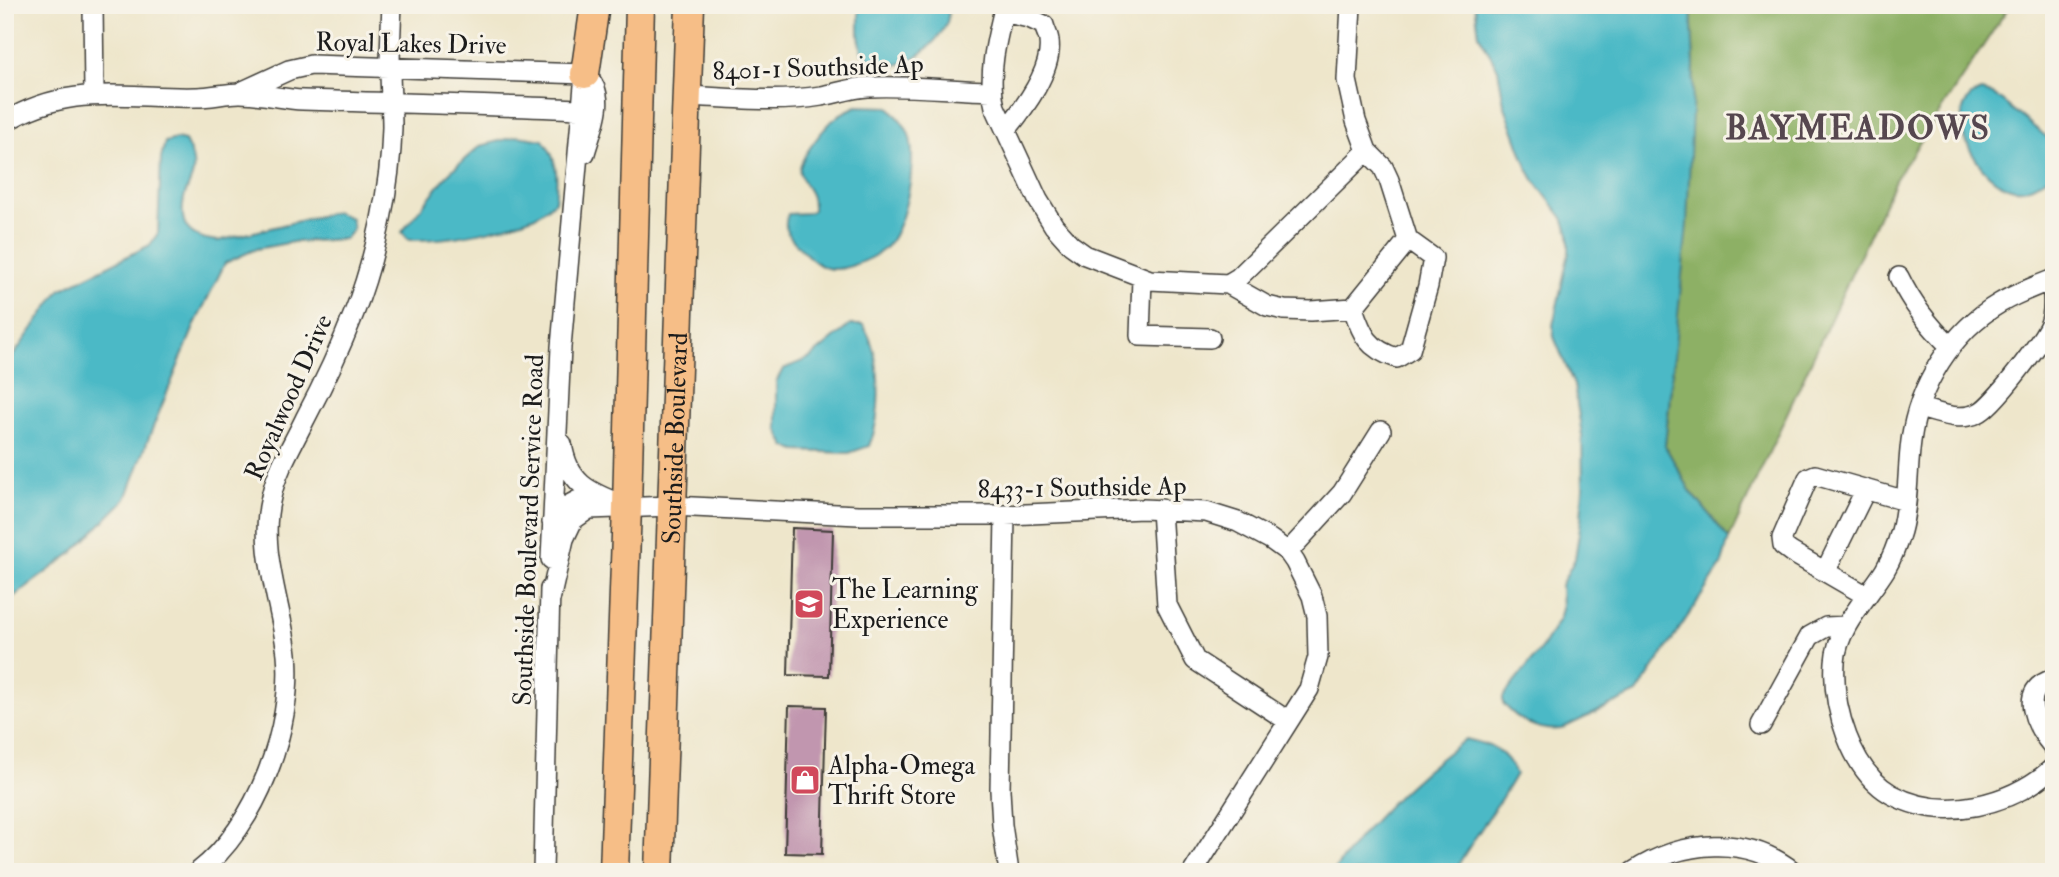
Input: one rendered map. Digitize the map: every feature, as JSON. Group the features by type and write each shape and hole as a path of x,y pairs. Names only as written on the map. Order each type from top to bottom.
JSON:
{"highway":[{"path":"585,74 596,5"},
{"name":"Southside Boulevard","path":"614,872 640,5"},
{"name":"Southside Boulevard","path":"659,872 690,5"}],"street":[{"path":"93,5 94,94"},
{"name":"Royalwood Drive","path":"198,872 222,850 248,811 274,754 284,719 287,655 267,542 271,497 282,466 318,395 355,312 379,228 392,129 392,5"},
{"path":"1351,5 1347,79 1356,121 1367,151 1382,167 1389,180 1408,240 1433,258 1429,286 1410,350 1397,358 1377,349 1368,342 1353,308"},
{"path":"1007,129 1027,105 1048,59 1049,41 1044,25 1004,8 997,37 991,92 995,107 1038,200 1054,226 1071,245 1085,255 1142,278 1228,284 1267,306 1311,311 1353,308 1408,240"},
{"name":"Royal Lakes Drive","path":"240,93 289,70 311,65 585,74"},
{"name":"Southside Boulevard Service Road","path":"543,872 557,407 580,108 585,74"},
{"name":"Southside Boulevard Service Road","path":"574,191 599,97 596,84 585,74"},
{"name":"8401-1 Southside Ap","path":"688,96 795,98 871,87 991,92"},
{"name":"Royal Lakes Drive","path":"5,122 59,100 94,94 197,97 240,93 290,100 580,108"},
{"path":"1228,284 1238,278 1367,151"},
{"path":"1899,277 1917,310 1950,346"},
{"path":"1142,278 1140,336 1210,338"},
{"path":"1920,408 1961,417 1978,414 1990,406 2050,324 2053,280 1999,303 1971,324 1950,346 1930,379 1920,408 1911,439 1906,501 1895,549 1846,626 1835,661 1837,696 1854,750 1863,768 1876,783 1890,793 1924,806 1969,807 2017,793 2054,767"},
{"path":"557,407 565,464 572,476 593,492 627,507"},
{"path":"1288,552 1342,493 1381,431"},
{"path":"1867,596 1783,546 1782,538 1808,478 1815,475 1906,501"},
{"path":"1825,572 1865,491"},
{"path":"552,522 565,507 593,492"},
{"name":"8433-1 Southside Ap","path":"550,600 564,539 573,520 589,509 672,506 858,514 1005,515 1161,509 1206,512 1249,527 1288,552 1312,596 1317,615 1318,657 1309,689 1193,872"},
{"path":"1161,509 1167,605 1195,660 1288,722"},
{"path":"1005,515 1000,790 1009,872"},
{"path":"1761,725 1810,636 1826,627 1846,626"},
{"path":"2054,679 2036,688 2032,702 2036,723 2054,748"},
{"path":"1633,872 1676,850 1716,845 1746,849 1794,872"}],"green space":[{"path":"1691,5 2010,5 1895,180 1729,539 1691,492 1665,446 1674,358 1694,65"}],"water":[{"path":"859,5 949,5 947,22 935,41 916,57 893,65 876,61 862,53"},
{"path":"1475,5 1691,5 1694,65 1687,225 1665,446 1691,492 1729,539 1721,566 1637,693 1561,729 1544,729 1529,724 1503,703 1503,697 1543,646 1559,619 1562,609 1561,585 1575,559 1581,520 1582,435 1574,385 1554,337 1553,325 1569,252 1569,234 1563,218 1527,167 1504,104 1498,69 1479,35"},
{"path":"1981,91 1993,94 2053,142 2054,172 2051,175 2027,188 2012,188 1996,181 1982,168 1963,133 1962,115 1967,101"},
{"path":"857,106 889,107 907,129 912,164 907,197 897,228 883,250 849,267 826,268 813,260 792,239 787,232 786,219 788,214 808,213 813,210 811,194 800,174 800,168 807,152 820,135 842,113"},
{"path":"518,136 543,140 552,154 556,169 555,201 536,216 504,227 456,237 409,240 402,232 449,173 480,146"},
{"path":"176,139 185,141 193,160 183,217 185,224 194,234 218,241 335,212 351,218 353,229 345,239 293,242 256,249 225,263 196,322 126,499 72,553 5,603 5,367 60,290 150,245 158,233 161,158 165,142"},
{"path":"850,325 863,325 874,352 877,368 877,418 869,446 849,453 796,451 785,446 776,428 776,382 783,369 810,358"},
{"path":"1466,739 1496,749 1507,759 1516,774 1454,872 1333,872 1362,834 1394,800"}],"building":[{"path":"792,528 833,530 829,676 788,675"},
{"name":"Alpha-Omega Thrift Store","path":"789,706 826,707 822,854 785,853"}],"place":[{"name":"The Learning Experience","path":"809,604"},
{"name":"Alpha-Omega Thrift Store","path":"805,780"}],"district":[{"name":"BAYMEADOWS","path":"1858,127"}]}
